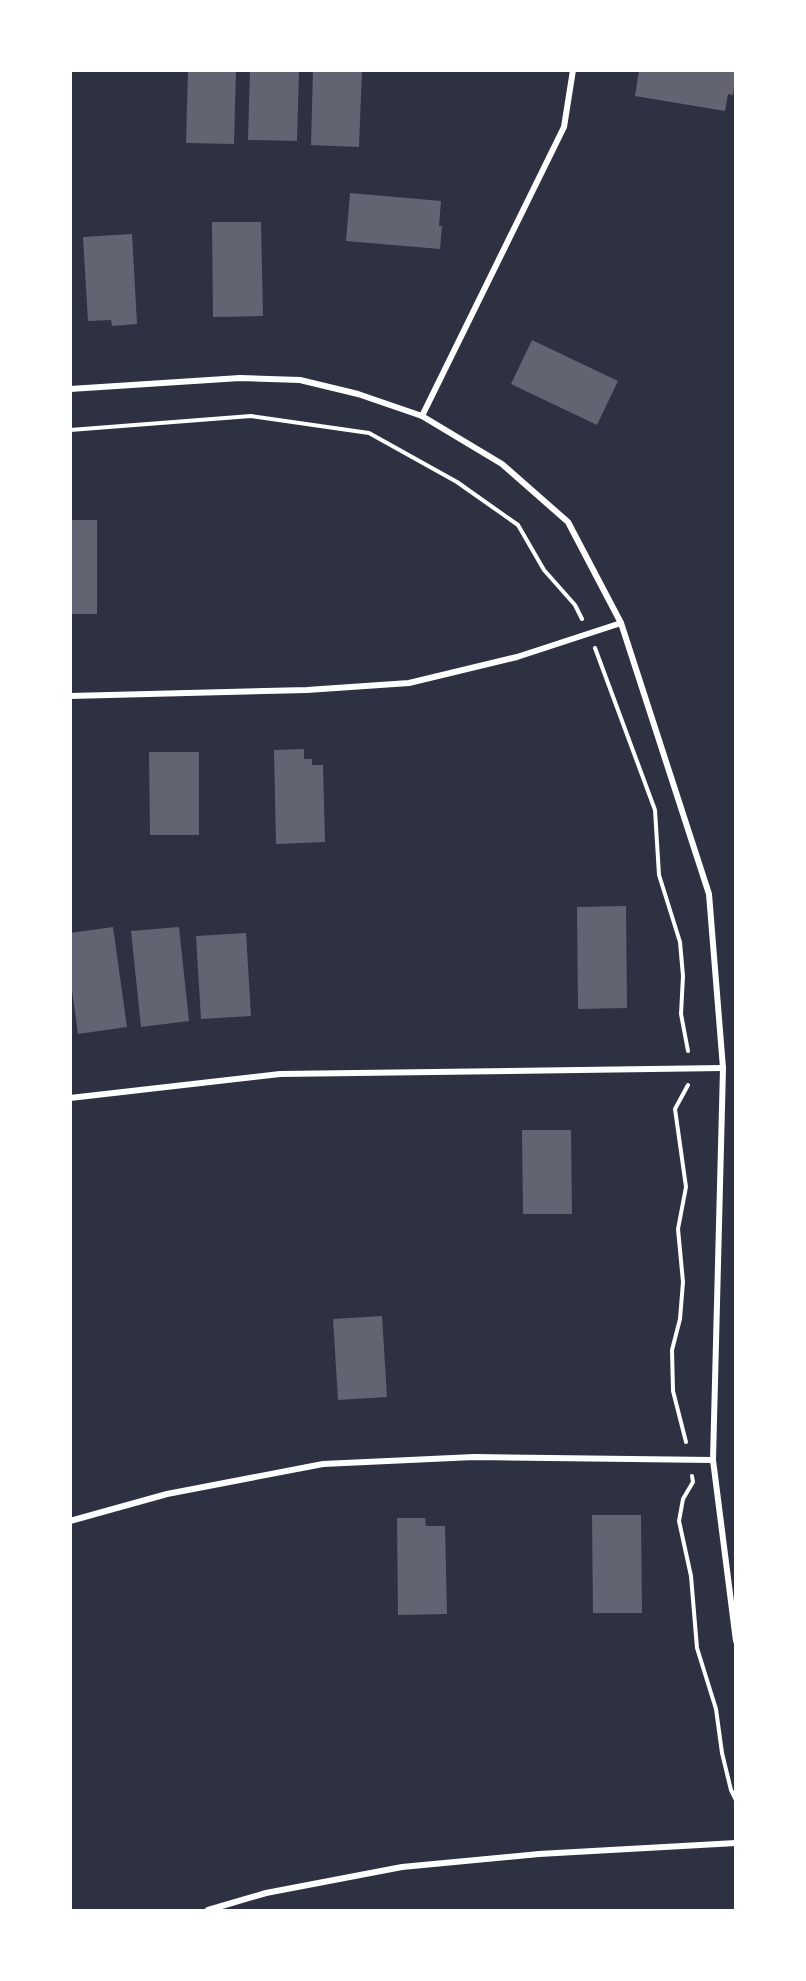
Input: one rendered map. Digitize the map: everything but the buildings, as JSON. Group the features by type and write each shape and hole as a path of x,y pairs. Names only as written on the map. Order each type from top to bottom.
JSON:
{"street":[{"path":"422,416 564,127 573,70"},
{"path":"70,389 240,378 300,380 358,394 422,416 502,464 568,522 621,623 709,894 723,1068 713,1460 735,1641"},
{"path":"70,696 307,690 409,683 517,657 621,623"},
{"path":"70,1098 280,1074 723,1068"},
{"path":"70,1521 168,1494 323,1464 474,1457 713,1460"},
{"path":"208,1911 266,1893 402,1867 539,1854 735,1843"}],"path":[{"path":"70,430 251,416 369,433 457,482 518,525 544,570 575,605 589,633 655,810 659,875 680,942 683,976 681,1014 691,1069 687,1088 675,1110 686,1187 678,1228 682,1282 680,1320 672,1350 673,1391 693,1482 683,1499 679,1521 691,1576 697,1648 716,1709 723,1752 735,1800"}]}
